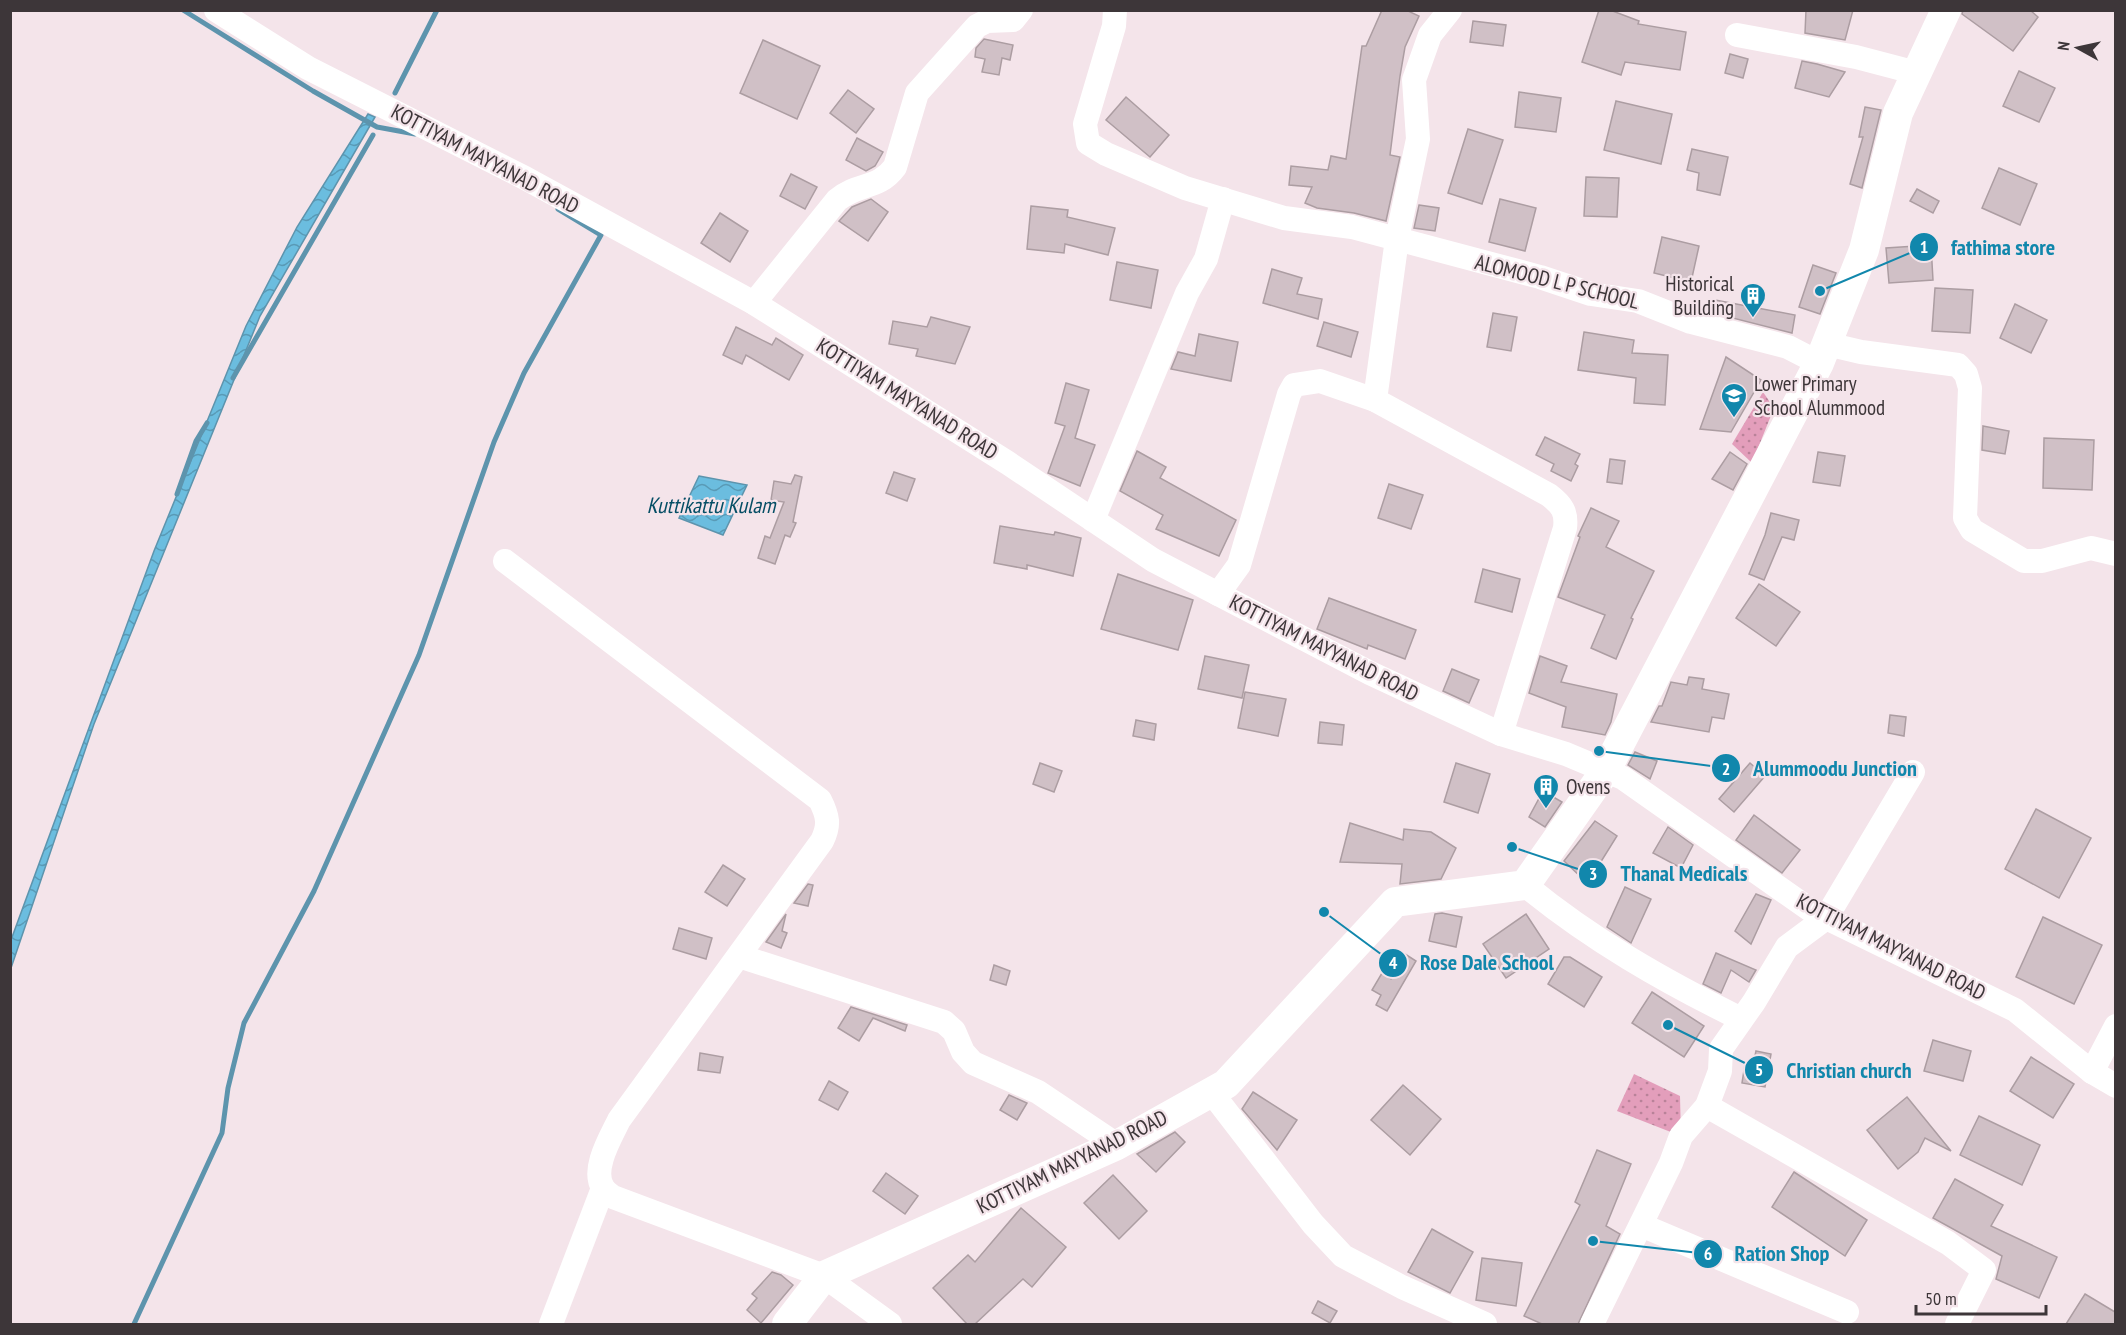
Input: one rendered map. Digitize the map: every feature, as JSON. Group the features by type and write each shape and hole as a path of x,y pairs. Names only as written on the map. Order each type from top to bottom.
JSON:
{"main road":[{"path":"1525,885 1606,770 1823,353 1864,250 1898,113 1946,10"},
{"name":"KOTTIYAM MAYYANAD ROAD","path":"788,1324 824,1276 1117,1145 1226,1084 1395,902 1525,885"}],"street":[{"name":"KOTTIYAM MAYYANAD ROAD","path":"216,10 308,68 525,178 754,303 1008,463 1153,560 1370,673 1500,734 1606,770 1623,778 1812,911 2015,1010 2092,1072 2115,1086"},
{"path":"754,303 837,200 850,189 878,183 887,177 895,167 917,93 977,26 987,21 1012,20 1021,10"},
{"name":"ALOMOOD L P SCHOOL","path":"1115,10 1114,26 1085,124 1088,143 1106,154 1185,188 1284,218 1352,226 1540,277 1591,294 1638,301 1691,322 1788,347 1823,353 1861,352 1958,365 1966,374 1970,388 1965,518 1972,530 2024,561 2042,561 2091,548 2115,554"},
{"path":"1375,400 1397,239 1418,139 1414,81 1430,35 1450,10"},
{"path":"1737,35 1856,57 1917,73"},
{"path":"1093,520 1188,293 1206,259 1223,199"},
{"path":"1218,594 1239,565 1289,394 1294,385 1320,381 1375,400 1550,495 1561,504 1566,516 1566,528 1500,734"},
{"path":"505,561 820,800 827,814 828,827 822,841 620,1120 601,1164 600,1177 603,1188 614,1197 824,1276 890,1324"},
{"path":"1592,1324 1671,1163 1681,1136 1707,1106 1720,1071 1721,1049 1787,947 1826,918 1913,772"},
{"path":"1525,885 1567,920 1660,979 1740,1019"},
{"path":"739,956 944,1022 954,1031 963,1052 973,1063 1038,1092 1117,1145"},
{"path":"2092,1072 2115,1026"},
{"path":"1212,1093 1313,1224 1343,1256 1402,1287 1485,1324"},
{"path":"1707,1106 1948,1243 1984,1270 1957,1324"},
{"path":"551,1324 603,1188"},
{"path":"1641,1225 1847,1312"}],"shaded area":[{"path":"1763,392 1774,408 1752,463 1732,444"},
{"path":"1634,1074 1680,1096 1681,1136 1617,1111"}],"water":[{"path":"368,114 375,117 260,316 94,724 11,968 11,940 154,551 246,326 297,227"},
{"name":"Kuttikattu Kulam","path":"699,476 747,485 723,535 679,518"}],"building":[{"path":"1382,10 1406,10 1419,16 1405,47 1400,76 1390,155 1400,157 1386,221 1354,213 1317,208 1305,203 1312,187 1289,185 1291,166 1328,170 1331,156 1346,159 1362,46 1366,46"},
{"path":"1599,10 1610,10 1639,21 1638,24 1686,32 1680,70 1625,62 1621,75 1582,62"},
{"path":"1806,10 1853,10 1845,40 1805,33"},
{"path":"1963,10 2030,10 2038,17 2013,51 1962,14"},
{"path":"1473,21 1506,25 1503,46 1470,42"},
{"path":"984,39 1013,45 1010,60 1002,58 999,75 982,72 985,59 975,57 976,48"},
{"path":"763,40 820,66 797,119 740,93"},
{"path":"1730,54 1748,59 1743,78 1725,73"},
{"path":"1802,61 1845,72 1829,97 1795,88"},
{"path":"2019,71 2055,88 2039,122 2003,106"},
{"path":"848,90 874,109 856,133 830,113"},
{"path":"1519,92 1561,98 1556,132 1515,127"},
{"path":"1126,97 1169,135 1150,157 1106,120"},
{"path":"1616,101 1672,114 1661,164 1604,150"},
{"path":"1865,107 1881,110 1862,188 1850,184 1863,137 1859,137"},
{"path":"1468,129 1503,140 1482,204 1448,193"},
{"path":"857,138 883,152 875,166 866,171 846,160"},
{"path":"1692,149 1728,157 1720,195 1697,190 1699,173 1687,170"},
{"path":"1999,168 2037,184 2020,225 1982,208"},
{"path":"791,174 817,187 805,209 780,196"},
{"path":"1586,177 1619,178 1617,217 1584,216"},
{"path":"1917,189 1939,201 1933,213 1910,201"},
{"path":"871,199 888,212 868,241 839,221 852,207"},
{"path":"1500,199 1536,208 1525,251 1489,242"},
{"path":"1419,205 1439,208 1435,231 1414,228"},
{"path":"1031,206 1068,210 1067,217 1115,228 1108,255 1065,244 1064,253 1027,249"},
{"path":"720,213 748,231 730,262 701,243"},
{"path":"1662,237 1699,246 1691,282 1654,273"},
{"path":"1931,245 1933,280 1889,283 1886,248"},
{"path":"1117,262 1158,270 1151,308 1110,300"},
{"path":"1813,265 1836,273 1820,314 1799,307"},
{"path":"1272,269 1302,278 1297,294 1322,299 1318,319 1263,303"},
{"path":"1935,288 1973,290 1970,333 1932,331"},
{"name":"Historical Building","path":"1715,300 1795,315 1792,333 1713,313"},
{"path":"2015,304 2047,320 2031,353 2000,338"},
{"path":"1493,313 1517,317 1511,351 1487,347"},
{"path":"931,317 970,327 955,364 916,356 918,349 889,344 893,321 927,327"},
{"path":"1324,322 1358,332 1351,357 1317,346"},
{"path":"736,327 772,345 776,338 803,355 789,380 746,355 742,364 723,355"},
{"path":"1584,332 1634,340 1632,353 1668,355 1665,405 1634,403 1636,378 1578,370"},
{"path":"1199,334 1238,342 1231,381 1171,369 1178,352 1195,356"},
{"path":"1726,357 1761,380 1731,432 1700,429"},
{"path":"1066,383 1089,390 1075,438 1095,445 1080,486 1048,473 1065,426 1055,423"},
{"path":"1983,426 2009,431 2005,454 1982,450"},
{"path":"1545,437 1580,454 1575,464 1578,466 1571,481 1551,471 1554,464 1536,455"},
{"path":"2044,438 2094,440 2092,490 2043,488"},
{"path":"1137,451 1166,467 1160,478 1236,520 1219,556 1156,529 1163,515 1120,491"},
{"path":"1730,452 1747,464 1733,490 1712,479"},
{"path":"1818,452 1845,456 1840,486 1813,482"},
{"path":"1610,459 1625,461 1622,484 1607,482"},
{"path":"894,472 915,479 907,501 886,493"},
{"path":"795,475 802,477 793,522 796,523 790,537 785,535 775,564 758,558 765,536 770,538 784,502 771,500 774,481 791,484"},
{"path":"1389,484 1423,495 1411,529 1378,518"},
{"path":"1591,508 1619,521 1606,547 1654,571 1631,618 1633,619 1616,659 1591,648 1605,615 1558,597 1580,537 1578,536"},
{"path":"1771,513 1799,520 1794,540 1782,537 1764,580 1749,574 1765,535"},
{"path":"1000,526 1054,535 1055,532 1081,538 1073,576 1027,565 1027,569 994,563"},
{"path":"1483,569 1520,579 1512,612 1475,602"},
{"path":"1118,574 1193,600 1178,650 1101,629"},
{"path":"1759,584 1800,612 1776,646 1736,618"},
{"path":"1329,598 1416,630 1405,659 1368,645 1367,649 1317,629"},
{"path":"1205,656 1249,665 1242,698 1198,689"},
{"path":"1540,656 1567,666 1561,682 1617,694 1611,722 1605,735 1562,727 1566,707 1529,693"},
{"path":"1452,669 1479,680 1469,703 1443,691"},
{"path":"1689,677 1704,679 1702,689 1729,694 1724,719 1712,717 1709,732 1651,722 1659,706 1662,706 1671,682 1687,685"},
{"path":"1245,692 1286,699 1278,736 1238,728"},
{"path":"1890,715 1906,717 1904,736 1888,733"},
{"path":"1136,720 1156,724 1154,740 1133,736"},
{"path":"1320,722 1344,725 1342,745 1318,743"},
{"path":"1635,752 1657,761 1650,779 1628,765"},
{"path":"1040,763 1062,771 1054,792 1033,784"},
{"path":"1456,763 1490,774 1478,813 1444,802"},
{"path":"1750,763 1765,776 1734,812 1719,799"},
{"name":"Ovens","path":"1543,791 1562,802 1545,827 1529,817"},
{"path":"2036,809 2091,838 2059,898 2005,869"},
{"path":"1754,815 1800,850 1782,873 1736,840"},
{"path":"1595,821 1617,836 1597,868 1585,881 1564,861"},
{"path":"1350,823 1403,840 1404,829 1431,832 1456,848 1441,879 1400,884 1402,864 1340,862"},
{"path":"1668,827 1693,845 1681,868 1653,853"},
{"path":"723,865 745,879 727,906 705,892"},
{"path":"808,884 813,885 808,906 794,903"},
{"path":"1625,887 1651,899 1631,943 1607,927"},
{"path":"1756,894 1771,900 1751,944 1735,931"},
{"path":"786,914 782,931 787,933 781,948 766,942"},
{"path":"1435,914 1462,917 1456,947 1429,941"},
{"path":"1526,914 1549,949 1506,978 1483,944"},
{"path":"2043,917 2102,945 2074,1004 2016,977"},
{"path":"679,928 712,938 706,959 673,949"},
{"path":"1716,953 1756,970 1749,982 1731,970 1721,993 1703,984"},
{"path":"1405,954 1416,961 1387,1011 1376,1005 1381,995 1372,990 1382,973 1391,979"},
{"path":"1564,957 1570,957 1602,977 1584,1007 1548,984"},
{"path":"994,965 1010,971 1006,985 990,980"},
{"path":"1652,992 1704,1026 1684,1057 1632,1023"},
{"path":"851,1007 907,1025 905,1031 873,1018 859,1041 838,1028"},
{"path":"1933,1040 1971,1051 1963,1081 1924,1071"},
{"path":"1756,1051 1771,1054 1765,1087 1742,1083 1745,1064 1753,1065"},
{"path":"700,1053 723,1057 720,1073 698,1070"},
{"path":"2031,1057 2074,1084 2053,1118 2010,1091"},
{"path":"829,1081 848,1092 838,1110 819,1100"},
{"path":"1403,1085 1441,1119 1410,1155 1371,1120"},
{"path":"1253,1092 1297,1120 1277,1150 1242,1109"},
{"path":"1009,1095 1027,1103 1017,1120 1000,1110"},
{"path":"1907,1097 1951,1151 1925,1138 1918,1152 1898,1169 1867,1130"},
{"path":"1979,1116 2040,1145 2022,1185 1960,1155"},
{"path":"1175,1132 1185,1142 1156,1172 1137,1154"},
{"path":"1597,1150 1631,1164 1606,1226 1620,1234 1578,1324 1542,1324 1524,1316 1580,1205 1575,1202"},
{"path":"1794,1172 1867,1220 1845,1256 1772,1207"},
{"path":"886,1173 918,1196 905,1214 873,1191"},
{"path":"1113,1175 1147,1211 1119,1239 1084,1203"},
{"path":"1955,1179 2003,1205 1991,1226 2057,1257 2039,1298 1996,1279 2002,1256 1933,1218"},
{"path":"1021,1208 1066,1247 1032,1287 1023,1279 975,1324 967,1324 933,1288 968,1255 975,1262"},
{"path":"1432,1229 1473,1252 1450,1293 1408,1272"},
{"path":"1482,1258 1522,1263 1516,1306 1476,1300"},
{"path":"772,1272 781,1275 793,1285 761,1323 747,1310 757,1298 752,1294"},
{"path":"2085,1294 2115,1312 2115,1324 2066,1324"},
{"path":"1318,1301 1337,1311 1330,1323 1312,1313"}],"waterway":[{"path":"183,10 313,91 377,127 415,134"},
{"path":"395,93 437,10"},
{"path":"233,378 373,135"},
{"path":"134,1324 222,1133 228,1088 244,1023 314,891 419,655 494,442 524,373 601,235 558,209"},
{"path":"177,494 196,441 207,423"}],"place":[{"name":"fathima store","path":"1820,291"},
{"name":"Historical Building","path":"1753,319"},
{"name":"Lower Primary School Alummood","path":"1734,419"},
{"name":"Alummoodu Junction","path":"1599,751"},
{"name":"Ovens","path":"1546,810"},
{"name":"Thanal Medicals","path":"1512,847"},
{"name":"Rose Dale School","path":"1324,912"},
{"name":"Christian church","path":"1668,1025"},
{"name":"Ration Shop","path":"1593,1241"}]}
